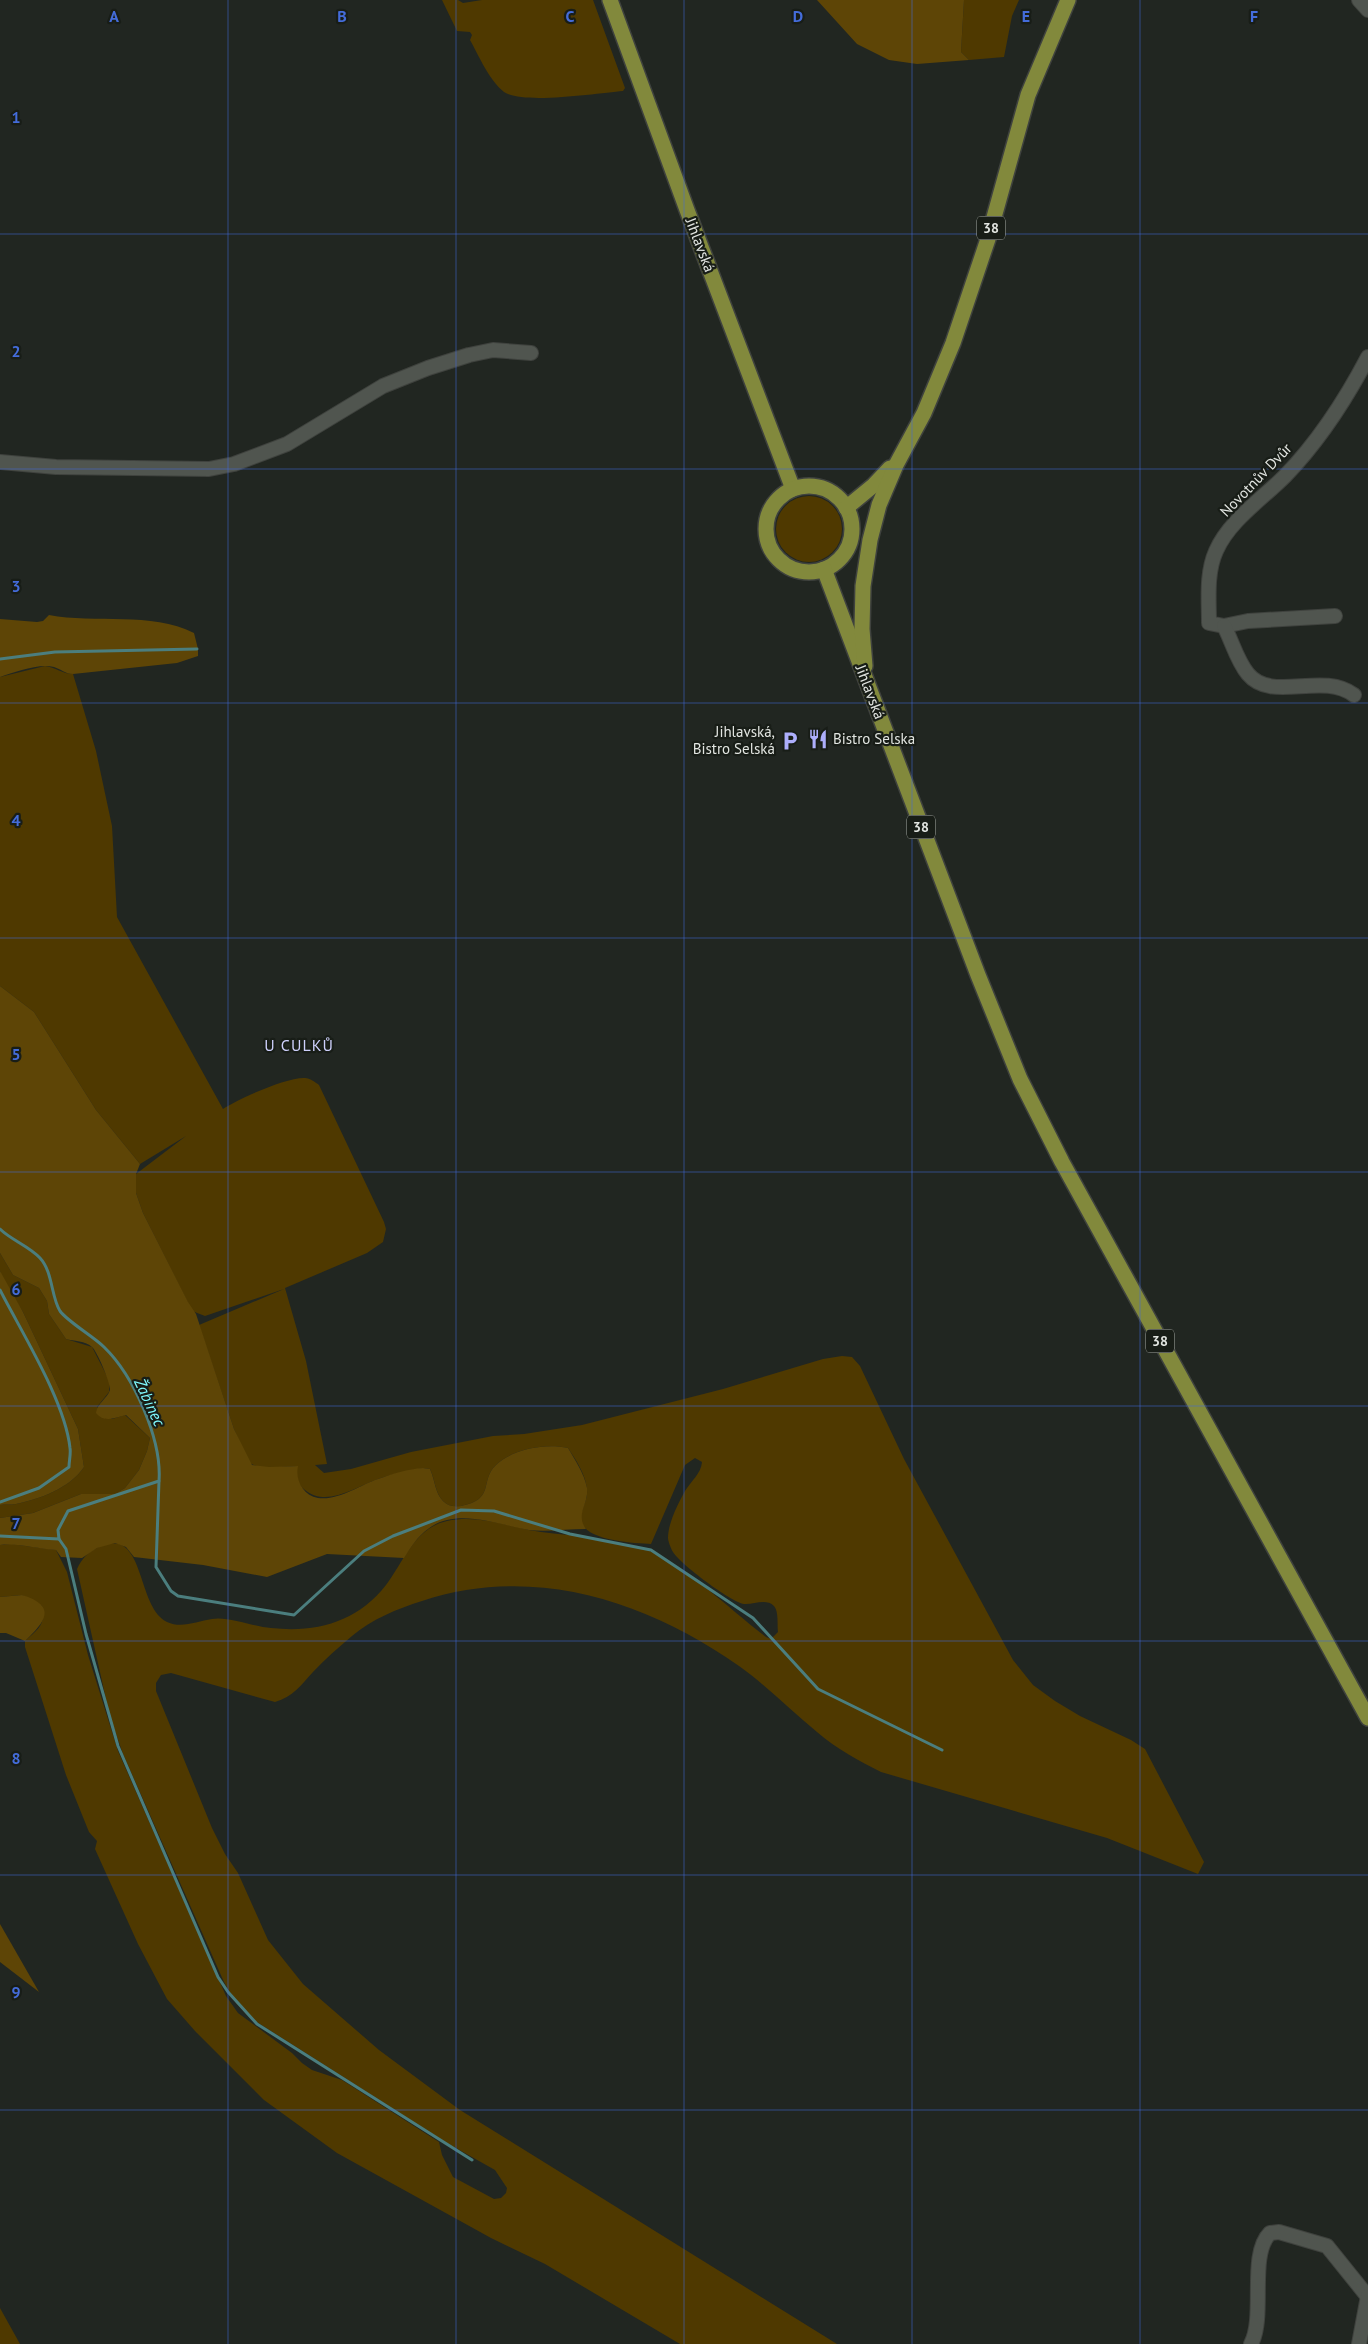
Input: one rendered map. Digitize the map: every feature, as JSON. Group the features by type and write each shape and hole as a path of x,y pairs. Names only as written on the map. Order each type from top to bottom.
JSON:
{"main road":[{"name":"Jihlavská","path":"610,0 687,210 794,489"},
{"name":"38","path":"846,508 874,485 903,451 924,413 953,343 988,239 1028,95 1068,0"},
{"path":"873,699 866,673 862,629 866,564 879,505 903,451"},
{"path":"808,486 823,489 836,496 846,508 851,523 850,539 843,554 831,565 824,569 809,571 794,569 776,556 769,543 766,529 769,515 776,502 794,489 808,486"},
{"name":"Jihlavská","path":"824,569 970,955 1020,1078 1048,1137 1368,1718"}],"street":[{"path":"1359,0 1368,10"},
{"path":"0,462 56,467 209,469 234,464 287,444 384,386 428,368 469,355 494,350 531,353"},
{"name":"Novotnův Dvůr","path":"1354,695 1340,687 1329,685 1271,687 1262,685 1248,674 1224,626 1209,623 1209,582 1216,550 1230,530 1286,474 1308,448 1334,414 1368,357"},
{"path":"1224,626 1248,621 1335,616"},
{"path":"1251,2344 1256,2318 1262,2244 1270,2233 1279,2232 1327,2246 1368,2297 1359,2344"}],"shaded area":[{"path":"442,0 458,0 463,3 482,0 593,0 625,88 623,91 543,98 514,96 504,92 485,68 470,40 472,35 470,32 457,31"},
{"path":"817,0 964,0 961,52 969,60 917,64 889,60 857,44"},
{"path":"964,0 1019,0 1012,16 1004,57 969,60 961,52"},
{"path":"809,496 822,498 837,511 840,516 842,529 840,542 827,557 822,560 809,562 796,560 781,547 778,542 776,529 778,516 791,501 796,498"},
{"path":"49,615 85,619 141,620 177,626 194,633 198,656 177,663 73,674 54,667 41,666 0,677 0,619 37,622 43,621"},
{"path":"45,666 73,674 96,751 112,826 117,917 223,1109 275,1085 297,1079 311,1079 319,1085 384,1222 386,1229 383,1242 367,1253 285,1288 306,1361 327,1464 315,1465 324,1473 351,1469 411,1452 493,1436 524,1434 582,1425 723,1389 823,1359 842,1356 852,1357 860,1366 904,1459 1013,1660 1033,1685 1055,1701 1145,1749 1204,1862 1198,1874 1107,1838 881,1772 832,1744 739,1666 703,1643 666,1623 628,1607 588,1595 547,1588 506,1586 464,1591 413,1604 368,1624 327,1658 296,1690 287,1697 275,1702 171,1673 161,1675 156,1683 156,1691 212,1828 225,1854 238,1873 268,1940 303,1984 379,2050 460,2110 837,2344 680,2344 545,2264 491,2238 337,2153 264,2100 195,2031 167,1999 138,1944 95,1849 97,1841 89,1832 66,1775 25,1647 25,1641 37,1630 42,1622 42,1606 22,1595 0,1597 0,1545 11,1544 56,1550 67,1572 88,1655 118,1751 226,1996 238,2013 312,2070 342,2080 439,2142 442,2155 453,2177 494,2199 501,2198 506,2193 507,2188 495,2170 447,2143 249,2017 236,2003 224,1982 123,1754 110,1717 77,1569 81,1561 93,1550 115,1543 126,1548 133,1558 150,1601 157,1614 167,1622 184,1625 218,1618 271,1628 304,1629 335,1622 362,1608 375,1598 386,1585 418,1538 436,1525 457,1519 468,1519 547,1533 578,1536 645,1549 677,1566 766,1637 771,1639 778,1632 778,1619 776,1609 771,1604 763,1602 744,1604 728,1597 695,1573 672,1551 668,1532 682,1496 698,1474 701,1466 702,1462 695,1458 685,1465 651,1544 611,1540 600,1537 584,1527 581,1516 587,1494 585,1479 568,1448 540,1447 520,1451 503,1459 491,1471 483,1494 479,1499 472,1503 458,1506 449,1505 440,1498 430,1469 423,1468 394,1474 351,1491 332,1497 322,1497 302,1488 298,1479 297,1466 264,1467 248,1461 234,1429 199,1325 284,1289 205,1316 192,1311 143,1213 136,1193 136,1174 186,1136 140,1164 96,1110 34,1012 0,986 0,677"},
{"path":"0,986 34,1012 96,1110 140,1164 136,1174 136,1193 143,1213 188,1302 196,1314 234,1429 252,1465 269,1467 298,1466 297,1471 301,1486 308,1494 318,1498 341,1495 394,1474 423,1468 430,1469 440,1498 449,1505 458,1506 472,1503 479,1499 483,1494 491,1471 503,1459 520,1451 540,1447 568,1448 586,1482 587,1494 582,1519 586,1529 536,1531 478,1519 451,1519 439,1523 424,1532 404,1558 327,1554 267,1577 203,1565 134,1557 126,1547 115,1543 97,1548 82,1558 61,1557 56,1550 0,1545 0,1518 33,1513 81,1494 115,1494 125,1488 139,1470 150,1438 126,1415 106,1419 96,1413 98,1406 107,1396 110,1387 94,1350 86,1344 66,1339 49,1314 47,1301 39,1288 13,1275 0,1253"},
{"path":"0,1253 13,1275 39,1288 47,1301 49,1314 66,1339 92,1347 110,1382 109,1392 97,1407 112,1419 125,1415 150,1438 139,1470 125,1488 115,1494 81,1494 33,1513 0,1518 0,1505 25,1502 54,1492 71,1481 84,1467 78,1429 23,1312 3,1280 0,1271"},
{"path":"0,1271 23,1312 78,1429 84,1467 71,1481 54,1492 25,1502 0,1505"},
{"path":"22,1595 33,1599 44,1609 42,1621 25,1641 6,1633 0,1633 0,1597"},
{"path":"0,1924 39,1992 0,1962"},
{"path":"0,2308 20,2344 0,2344"}],"waterway":[{"path":"0,659 55,652 197,649"},
{"name":"Žabinec","path":"0,1229 40,1258 50,1277 60,1311 104,1347 126,1374 151,1428 159,1465 159,1481 68,1511 58,1530 59,1539 0,1536"},
{"path":"0,1290 51,1389 60,1410 70,1448 69,1467 39,1488 0,1502"},
{"path":"159,1481 156,1567 171,1591 178,1596 294,1615 364,1551 393,1536 461,1510 494,1511 570,1534 651,1550 753,1618 818,1689 942,1750"},
{"path":"59,1539 66,1549 86,1634 118,1746 218,1977 228,1992 257,2024 472,2160"}],"place":[{"name":"Bistro Selska","path":"818,739"},
{"name":"Jihlavská, Bistro Selská","path":"790,741"}],"district":[{"name":"U CULKŮ","path":"299,1045"}]}
